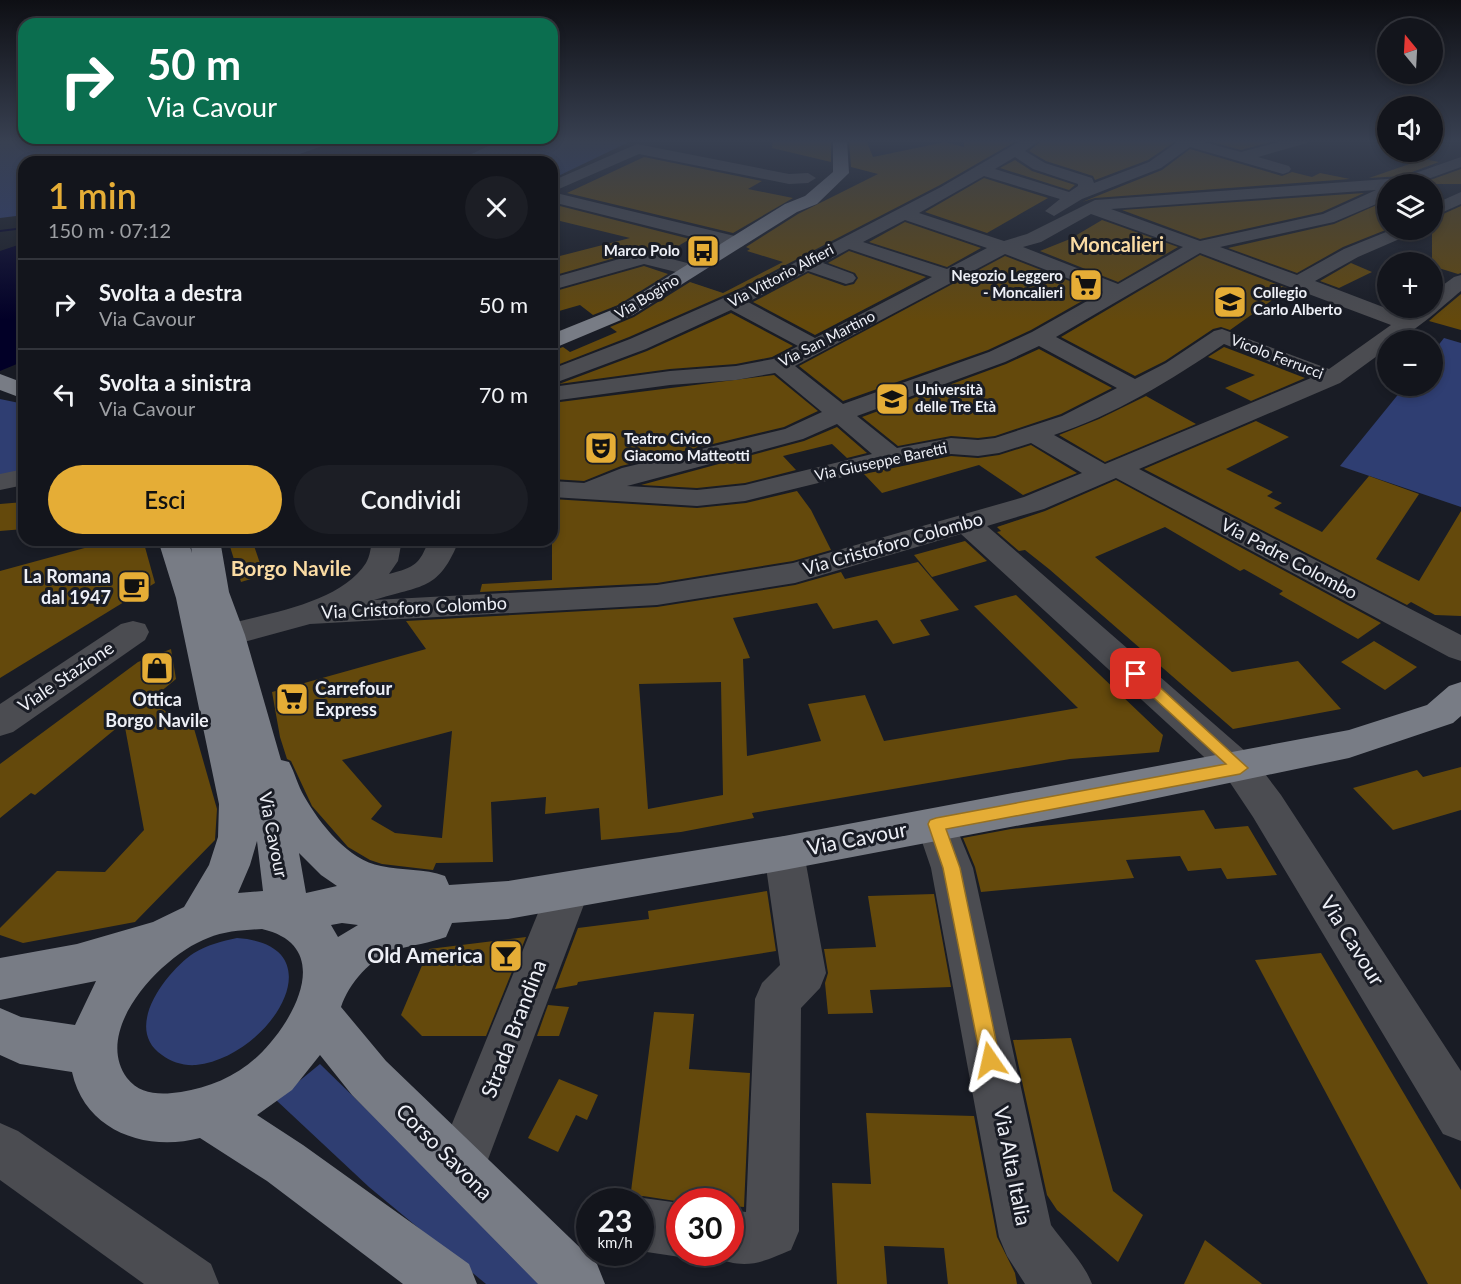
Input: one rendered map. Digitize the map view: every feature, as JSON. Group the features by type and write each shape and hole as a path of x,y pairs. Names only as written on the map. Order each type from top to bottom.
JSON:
{"main road":[{"path":"791,208 799,200"},
{"name":"Via Bogino","path":"558,340 606,321 791,208 811,200"},
{"path":"0,369 16,385"},
{"name":"Via Cavour","path":"175,546 192,598 238,804 240,828 238,845 220,888 185,927"},
{"name":"Via Cavour","path":"207,546 213,592 229,635 263,756 260,772 277,841 288,916 342,904 384,908 508,900 568,891 1240,768 1349,744 1412,726 1440,714 1461,697"},
{"path":"263,756 275,769 282,798 298,821 322,850 344,869 364,880 394,887 458,890 508,900"},
{"name":"Via Cavour","path":"93,1052 98,1079 114,1101 139,1115 171,1118 207,1112 242,1096 274,1073 300,1045 321,998 347,955 366,941 392,930 457,918 508,900"},
{"path":"0,979 104,960 185,927 242,910 262,910 288,916 312,935 320,949 321,998"},
{"path":"0,1030 20,1040 93,1052 96,1028 121,981 143,956 185,927"},
{"name":"Corso Savona","path":"321,998 369,1078 577,1284"},
{"path":"207,1112 285,1163 430,1278"}],"street":[{"path":"564,200 736,242"},
{"name":"Via Vittorio Alfieri","path":"558,375 638,344 732,302 926,200"},
{"path":"1081,200 1197,247 1299,282 1408,324"},
{"path":"1085,201 1109,200"},
{"path":"587,492 632,474 794,434 841,413 997,357 1040,337 1197,247 1329,218 1371,200"},
{"name":"Via San Martino","path":"558,393 670,378 736,373 780,365 1009,244 1034,238 1085,201"},
{"path":"902,213 1009,244 1118,291"},
{"path":"1299,282 1351,253 1382,240"},
{"path":"845,242 950,276"},
{"path":"558,282 644,258 692,270"},
{"path":"806,264 846,278"},
{"path":"1443,295 1461,281"},
{"path":"732,302 816,347"},
{"name":"Via Cristoforo Colombo","path":"311,614 657,595 795,573 1034,503 1332,378 1416,318"},
{"name":"Vicolo Ferrucci","path":"1222,336 1332,378"},
{"name":"Via Giuseppe Baretti","path":"558,490 697,498 745,494 892,457 951,446 978,448 999,446 1071,421 1133,387 1174,368 1222,336"},
{"path":"1040,337 1133,387"},
{"path":"780,365 892,457"},
{"name":"Via Padre Colombo","path":"1034,434 1461,649"},
{"name":"Via Cavour","path":"966,523 1240,768 1267,806 1461,1116"},
{"path":"229,635 311,614 341,599 369,580 379,566 386,546"},
{"path":"390,546 399,557 416,565 439,551"},
{"path":"341,599 408,581 424,574 439,551"},
{"name":"Viale Stazione","path":"0,722 133,632"},
{"name":"Via Alta Italia","path":"936,824 952,868 1026,1237 1049,1270 1064,1284"},
{"path":"744,1239 772,1232 778,999 804,973 784,853"},
{"name":"Strada Brandina","path":"460,1168 568,891"},
{"path":"0,1149 191,1284"}],"shaded area":[{"path":"0,200 18,200 18,216 0,218"},
{"path":"18,245 18,364 0,371 0,251"},
{"path":"1443,339 1461,343 1461,507 1340,466 1397,396 1443,396"},
{"path":"0,399 18,403 18,476 0,477"},
{"path":"237,938 268,945 284,960 289,979 283,1001 269,1023 248,1043 223,1058 191,1065 178,1063 162,1055 151,1044 146,1030 147,1016 161,986 183,961 194,953"},
{"path":"320,1064 546,1284 486,1284 369,1187 276,1100"}],"building":[{"path":"596,200 790,200 733,233"},
{"path":"826,200 911,200 743,287 629,337 558,365 558,349 563,347 570,352 617,332 610,327 634,317 690,282 723,293 783,262 747,251 750,249 746,247 798,214"},
{"path":"946,200 1045,200 987,233 925,212"},
{"path":"1265,200 1349,200 1322,212 1200,239 1122,210"},
{"path":"1377,205 1377,233 1343,247 1297,273 1228,248 1334,224"},
{"path":"558,206 690,239 663,255 643,250 558,274 558,256 630,238 558,220"},
{"path":"1461,206 1461,273 1458,274 1443,269 1443,252 1432,252 1432,240 1443,240 1443,214"},
{"path":"1102,220 1178,247 1118,282 1040,251 1070,239"},
{"path":"905,222 981,248 947,267 869,242"},
{"path":"849,251 926,277 815,335 753,302 808,273 845,286 854,284 858,278 855,273 828,263"},
{"path":"1200,255 1292,290 1282,297 1278,296 1230,330 1221,327 1213,329 1165,361 1135,376 1061,337"},
{"path":"1005,256 1098,292 1031,330 988,350 843,401 799,366"},
{"path":"1351,263 1372,272 1339,288 1320,281"},
{"path":"644,266 668,274 618,305 593,315 580,305 558,311 558,290"},
{"path":"1461,294 1461,330 1429,321 1432,318 1443,318 1443,309"},
{"path":"731,313 793,346 772,357 736,364 670,369 559,384 647,351"},
{"path":"1224,347 1305,378 1251,401 1225,388 1255,375 1208,357"},
{"path":"1039,349 1112,388 1061,414 995,436 978,438 951,436 898,446 862,417 1006,364"},
{"path":"774,375 818,411 784,427 621,466 584,481 558,479 558,402"},
{"path":"1146,396 1196,424 1105,462 1059,435 1099,419"},
{"path":"1256,421 1289,437 1226,469 1273,492 1267,496 1282,503 1274,508 1322,532 1369,476 1419,494 1376,559 1419,581 1461,511 1461,616 1435,615 1411,602 1407,605 1144,469"},
{"path":"837,427 867,453 847,458 832,444 783,456 796,470 745,483 697,488 641,485 804,441"},
{"path":"1031,445 1077,473 1023,495 979,465 882,493 864,474 951,456 978,458 999,455"},
{"path":"1116,480 1381,623 1358,639 1279,594 1283,591 1244,569 1240,571 1165,527 1095,557 1232,672 1298,661 1341,709 1233,729 1049,569 1025,550 1019,551 997,532 1001,531 997,527 1045,511"},
{"path":"797,491 811,510 831,550 793,561 657,583 480,592 482,584 552,580 552,546 558,546 558,499 697,508 746,503"},
{"path":"18,502 18,530 0,531 0,504"},
{"path":"965,541 987,561 932,577 914,555"},
{"path":"92,546 145,546 155,583 0,678 0,571"},
{"path":"230,546 254,546 264,575 241,582"},
{"path":"918,562 959,610 920,620 930,635 893,644 877,620 833,629 817,603 733,618 750,658 743,659 747,756 821,741 808,704 865,695 884,741 1078,708 974,606 1016,595 1163,735 1159,752 1070,759 752,813 754,818 681,832 601,840 599,808 545,814 546,797 491,802 493,862 436,863 433,870 382,864 348,847 312,806 291,761 287,759 280,737 272,692 426,649 406,621 657,607 795,585 841,572 845,579","holes":["721,682 723,795 648,809 639,684","452,731 442,838 395,833 371,819 382,806 342,760"]},
{"path":"1374,641 1417,667 1385,690 1341,662"},
{"path":"171,649 176,679 148,702 193,725 217,809 215,840 135,922 23,943 0,935 0,928 57,871 105,872 144,830 124,722 35,795 31,793 0,818 0,764 138,662"},
{"path":"1461,767 1461,810 1393,830 1353,788 1417,770 1423,777"},
{"path":"1204,810 1215,829 1248,826 1277,875 1227,879 1221,868 1188,871 1180,856 1126,860 1134,878 981,892 975,867 963,838 1011,829"},
{"path":"767,891 776,951 578,982 577,985 555,989 578,928 649,919 648,911"},
{"path":"934,894 951,987 870,990 873,1013 828,1014 825,983 828,973 824,949 876,947 868,896"},
{"path":"526,937 486,1036 422,1036 401,1015 429,949"},
{"path":"1321,953 1461,1190 1461,1284 1428,1284 1255,960"},
{"path":"548,1005 569,1007 559,1036 537,1036"},
{"path":"654,1012 694,1014 689,1069 750,1073 744,1207 744,1188 666,1188 666,1200 654,1198 654,1188 631,1188"},
{"path":"1071,1038 1113,1191 1143,1215 1118,1262 1057,1210 1047,1195 1013,1040"},
{"path":"559,1079 598,1095 587,1120 576,1115 558,1152 528,1138"},
{"path":"866,1113 974,1116 997,1237 1015,1273 1017,1284 948,1284 944,1248 884,1246 887,1284 837,1284 832,1183 871,1184"},
{"path":"1205,1240 1262,1284 1184,1284"}],"waterway":[{"path":"0,231 18,229"}],"place":[{"name":"Marco Polo","path":"703,251"},
{"name":"Negozio Leggero - Moncalieri","path":"1086,285"},
{"name":"Collegio Carlo Alberto","path":"1230,302"},
{"name":"Università delle Tre Età","path":"892,399"},
{"name":"Teatro Civico Giacomo Matteotti","path":"601,448"},
{"name":"La Romana dal 1947","path":"134,587"},
{"name":"Ottica Borgo Navile","path":"157,668"},
{"name":"Carrefour Express","path":"292,699"},
{"name":"Old America","path":"506,956"}],"district":[{"name":"Moncalieri","path":"1117,245"},
{"name":"Borgo Navile","path":"291,569"}],"route":[{"path":"990,1060 952,868 936,824 1240,768 1136,674"}]}
